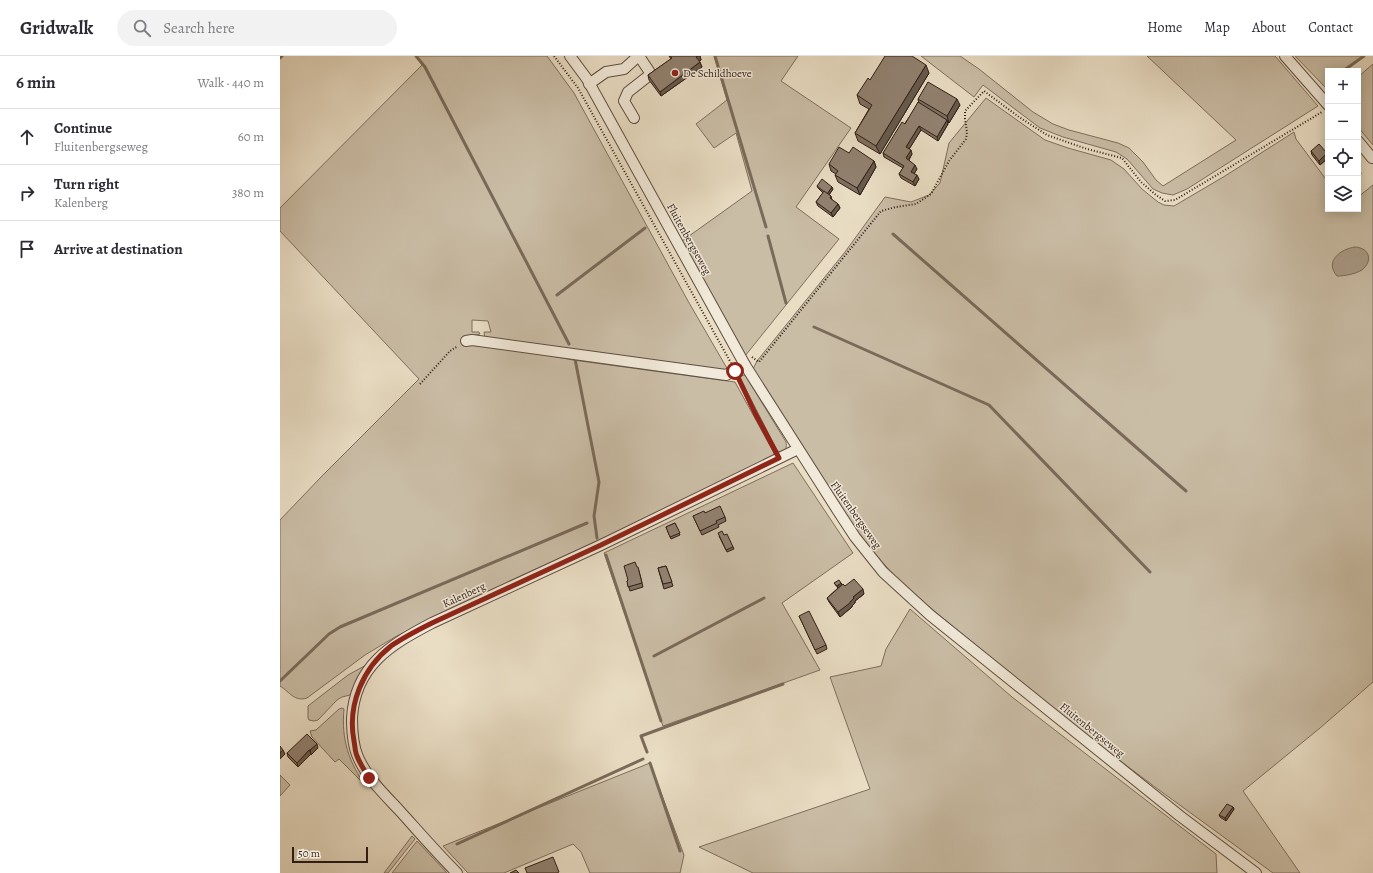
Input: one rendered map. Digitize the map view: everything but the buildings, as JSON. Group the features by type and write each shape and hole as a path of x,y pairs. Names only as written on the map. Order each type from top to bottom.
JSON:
{"street":[{"name":"Fluitenbergseweg","path":"570,56 590,84 745,365 855,537 875,562 895,584 930,615 1180,816 1256,873"},
{"path":"1285,56 1326,104"},
{"path":"590,84 606,72 624,69 639,57 651,74 628,92 624,101 634,118"},
{"path":"1361,145 1372,158"},
{"path":"466,342 481,337 726,376 745,365"},
{"name":"Kalenberg","path":"457,873 369,778 357,756 352,729 354,704 364,676 376,660 392,645 432,623 601,545 798,449"}],"path":[{"path":"554,56 578,88 735,371 779,458"},
{"path":"752,357 759,362 881,211 916,204 931,194 949,161 966,139 968,132 965,111 984,91 1019,117 1047,135 1086,149 1122,158 1141,182 1165,201 1175,200 1325,111"},
{"path":"420,384 450,351 466,342"}],"shaded area":[{"path":"417,56 547,56 574,93 688,301 728,370 724,372 485,339 484,332 491,332 488,321 472,320 472,332 479,332 480,334 475,335 475,337 504,347 573,360 735,382 774,453 773,458 654,515 460,604 395,637 365,655 307,698 299,699 292,696 280,686 280,520 419,379 280,231 280,208 423,64"},
{"path":"714,56 798,56 781,81 851,128 796,207 839,239 745,356 682,241 752,191 736,133 714,148 696,124 727,100"},
{"path":"921,56 960,56 979,69 1033,112 1053,124 1069,130 1118,143 1129,148 1143,162 1156,180 1163,186 1236,140 1147,56 1275,56 1318,106 1187,189 1173,195 1162,193 1153,189 1127,159 1116,152 1063,137 1040,128 983,85 974,97"},
{"path":"1295,56 1364,56 1347,68 1325,68 1325,87"},
{"path":"1373,64 1373,145 1361,131 1361,74"},
{"path":"986,98 1045,140 1111,160 1124,169 1142,189 1164,205 1174,206 1225,176 1294,132 1296,139 1325,178 1325,212 1361,212 1361,195 1373,185 1373,682 1243,791 1300,873 1273,873 1075,727 910,591 870,549 845,513 753,369 757,361 845,252 885,197 911,202 929,195 940,183 949,143"},
{"path":"1355,247 1367,252 1369,259 1368,263 1362,270 1356,273 1337,276 1333,271 1333,261 1344,250"},
{"path":"745,375 786,442 786,448 782,454 777,450 739,376"},
{"path":"793,463 853,553 782,603 820,670 663,726 604,553"},
{"path":"910,609 1012,697 1216,854 1217,873 753,873 699,847 870,789 830,677 881,666 886,649"},
{"path":"368,664 350,695 337,700 318,720 309,720 308,706 348,675"},
{"path":"342,708 344,709 344,731 348,751 355,769 367,787 339,759 335,762 312,737 310,731 316,730"},
{"path":"650,763 684,855 680,873 590,873 581,852 573,844 504,873 468,873 443,846"},
{"path":"280,775 290,785 280,796"},
{"path":"412,836 415,839 388,873 384,873"},
{"path":"417,841 447,873 392,873"}],"waterway":[{"path":"416,56 425,67 569,344"},
{"path":"715,56 766,227"},
{"path":"1347,68 1364,56"},
{"path":"557,295 645,228"},
{"path":"893,234 1186,491"},
{"path":"768,236 786,303"},
{"path":"814,327 989,405 1150,572"},
{"path":"575,359 599,482 594,516 597,538"},
{"path":"280,681 329,634 340,627 587,523"},
{"path":"606,555 661,721"},
{"path":"654,656 764,598"},
{"path":"647,752 641,736 783,684"},
{"path":"457,844 643,759"},
{"path":"650,763 680,851"}],"place":[{"name":"De Schildhoeve","path":"675,73"}],"route":[{"path":"369,778 357,756 352,729 352,714 358,690 364,676 376,660 392,645 432,623 601,545 779,458 735,371"}]}
